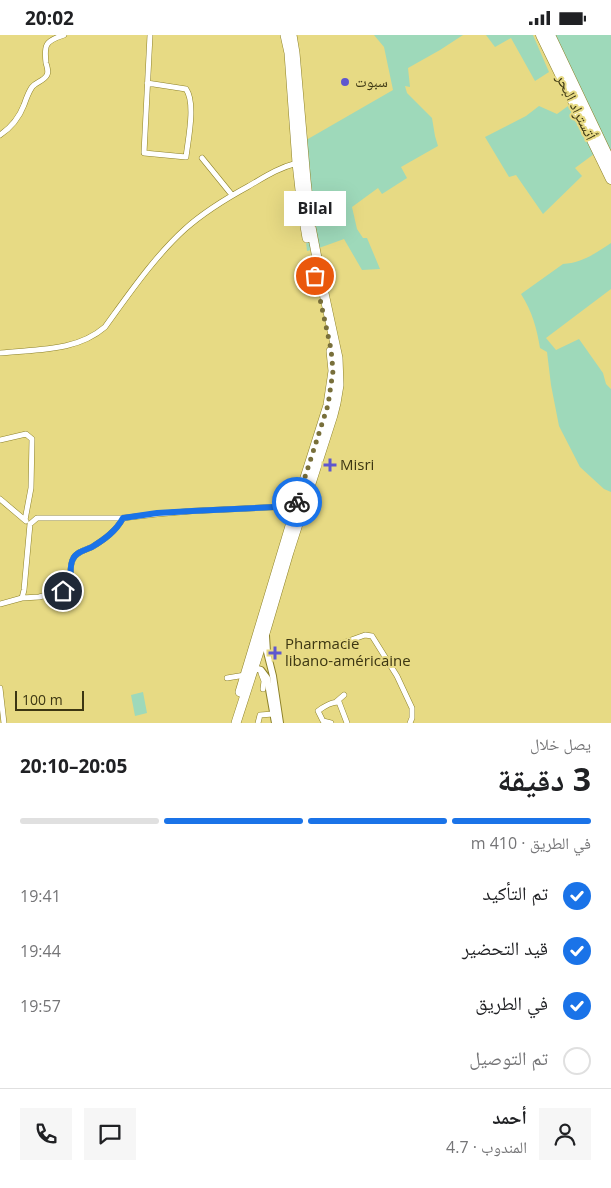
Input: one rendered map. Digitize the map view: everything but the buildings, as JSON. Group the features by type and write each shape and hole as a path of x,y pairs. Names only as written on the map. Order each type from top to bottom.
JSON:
{"highway":[{"path":"230,723 328,405 333,371 331,349 304,225 286,35"},
{"path":"236,723 258,669 266,630 336,403 340,377 338,358 311,227 292,35"},
{"name":"أتستراد البحر","path":"541,35 611,179"},
{"name":"أتستراد البحر","path":"550,35 611,163"}],"street":[{"path":"0,135 16,121 33,86 46,76 48,72 45,53 46,46 50,40 64,35"},
{"path":"147,83 186,89 189,93 191,116 186,157 144,153 147,83 150,35"},
{"path":"202,157 232,195"},
{"path":"0,353 63,347 82,341 99,331 105,327 171,243 195,221 232,195 278,169 297,163"},
{"path":"0,440 26,433 32,439 32,488 27,522 22,598"},
{"path":"0,499 27,522"},
{"path":"27,522 36,517 123,518 157,513 296,506"},
{"path":"0,604 22,598 39,597 70,588 71,565 74,556 114,531 123,518"},
{"path":"266,630 267,652 273,676 280,723"},
{"path":"340,644 365,635 372,636 397,676 412,708 410,723"},
{"path":"258,669 264,681 263,689"},
{"path":"258,669 267,678 275,723"},
{"path":"227,677 245,675"},
{"path":"0,688 4,723"},
{"path":"331,723 323,721 318,711 336,702 344,695"},
{"path":"336,702 339,703 347,723"},
{"path":"258,723 260,715 273,714"}],"green space":[{"path":"374,35 463,35 408,68 410,87 405,86 407,93 432,118 438,146 401,167 407,178 382,194 378,188 352,207 357,229 363,238 367,238 380,269 362,270 344,239 307,251 296,145 393,90 384,47"},
{"path":"486,35 533,35 549,72 535,81 511,38 495,47"},
{"path":"548,35 611,35 611,164"},
{"path":"539,106 557,114 568,106 594,154 575,168 582,176 543,214 516,175 509,177 485,137 526,116"},
{"path":"611,243 611,289 546,338 556,350 579,339 603,373 606,384 611,389 611,492 604,489 580,467 559,426 547,352 540,348 534,320 521,294 563,264 583,260"},
{"path":"143,692 147,713 135,716 131,695"}],"way so far":[{"path":"297,502 328,405 333,371 331,349 315,276"}],"place":[{"name":"سبوت","path":"345,82"},
{"name":"Bilal","path":"315,276"},
{"name":"Misri","path":"330,465"},
{"name":"Pharmacie libano-américaine","path":"275,653"}],"route":[{"path":"63,591 70,589 71,586 71,565 74,556 114,531 123,518 157,513 296,506 297,502"}]}
